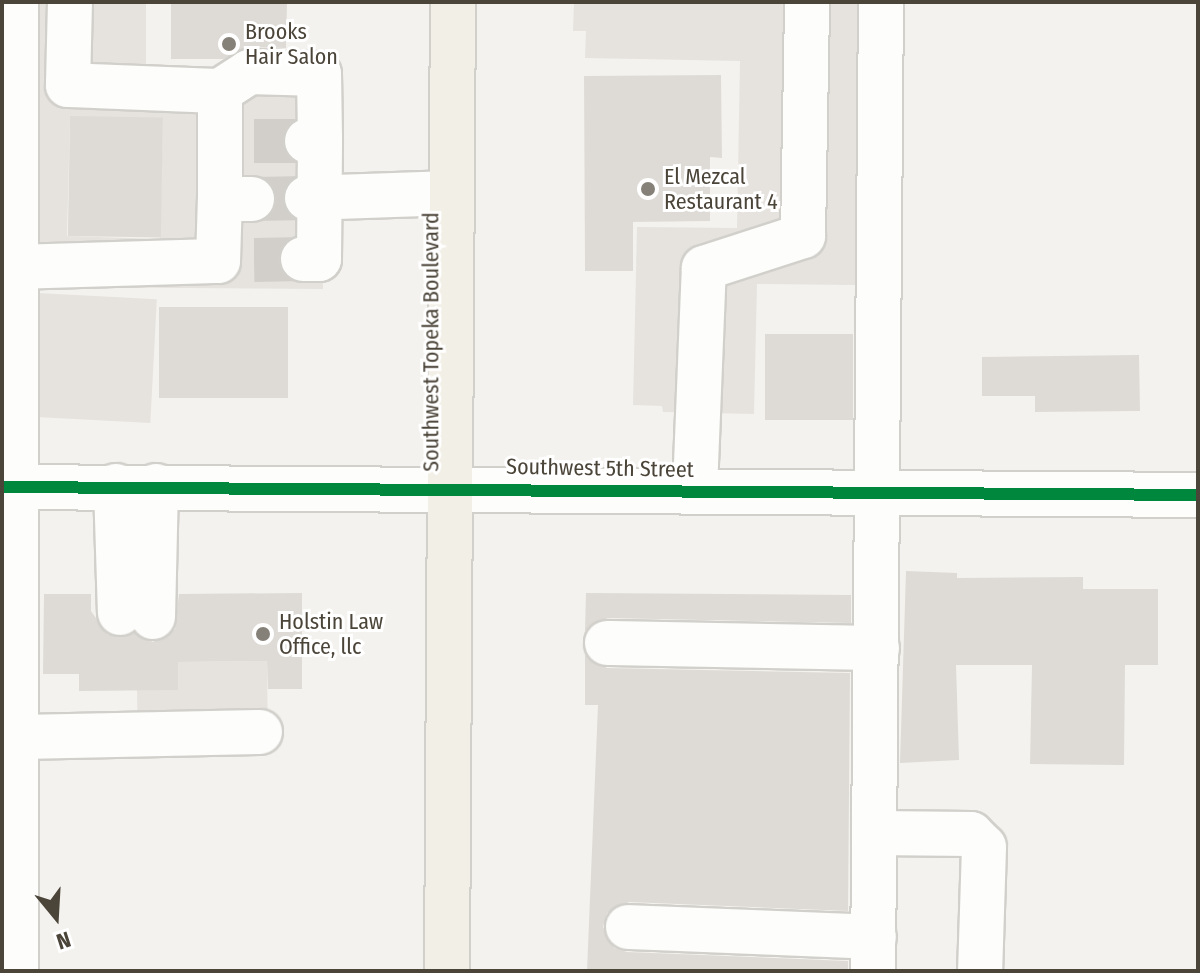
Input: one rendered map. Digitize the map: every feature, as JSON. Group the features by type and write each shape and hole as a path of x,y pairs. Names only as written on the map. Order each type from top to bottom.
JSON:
{"main road":[{"name":"Southwest Topeka Boulevard","path":"447,971 453,2"}],"street":[{"path":"16,2 16,267 7,487 17,737 16,971"},
{"path":"68,85 70,2"},
{"path":"695,489 704,268 803,236 807,2"},
{"path":"628,927 874,954 880,491 881,2"},
{"path":"16,81 220,91 249,72 319,74 313,198 319,259 303,259"},
{"path":"16,267 236,260 237,141 220,91"},
{"path":"313,198 452,193"},
{"path":"136,486 137,615"},
{"name":"Southwest 5th Street","path":"7,487 451,486 1198,495"},
{"path":"607,643 877,648"},
{"path":"17,737 260,732"},
{"path":"875,833 971,834 984,847 980,971"}],"shaded area":[{"path":"39,2 146,2 146,67 324,67 323,289 37,287","holes":["70,117 163,118 160,239 67,236"]},
{"path":"574,2 861,2 856,285 757,284 754,414 663,412 662,406 633,405 637,227 737,228 740,61 585,58 586,31 573,31"},
{"path":"38,293 157,299 150,423 32,417"},
{"path":"267,661 268,744 138,745 137,690 178,690 178,662"}],"building":[{"name":"Brooks Hair Salon","path":"171,2 287,2 286,48 249,47 223,59 171,59"},
{"name":"El Mezcal Restaurant 4","path":"721,75 722,158 710,157 710,221 633,222 633,271 585,271 584,76"},
{"path":"70,116 163,118 161,238 68,236"},
{"path":"159,307 288,307 288,398 159,398"},
{"path":"765,334 853,334 853,420 765,420"},
{"path":"1139,355 1140,411 1035,412 1035,396 982,396 982,357"},
{"path":"906,571 957,573 957,578 1083,577 1083,589 1158,589 1158,665 1125,665 1124,765 1030,764 1032,665 956,665 959,760 900,763"},
{"path":"302,593 302,689 268,689 267,661 178,662 178,690 79,691 79,674 43,674 44,594 91,594 91,611 108,635 135,633 153,642 175,629 179,594"},
{"path":"586,593 851,595 851,623 607,618 585,631"},
{"path":"585,655 607,668 850,673 848,911 629,902 607,913 603,927 614,948 627,952 848,961 848,971 587,971 598,705 585,705"}],"tunnel":[{"path":"254,141 307,141"},
{"path":"252,199 307,198"},
{"path":"254,260 303,259"}],"cycle path":[{"path":"2,487 1198,495"}],"place":[{"name":"Brooks Hair Salon","path":"229,44"},
{"name":"El Mezcal Restaurant 4","path":"648,189"},
{"name":"Holstin Law Office, llc","path":"263,634"}]}
